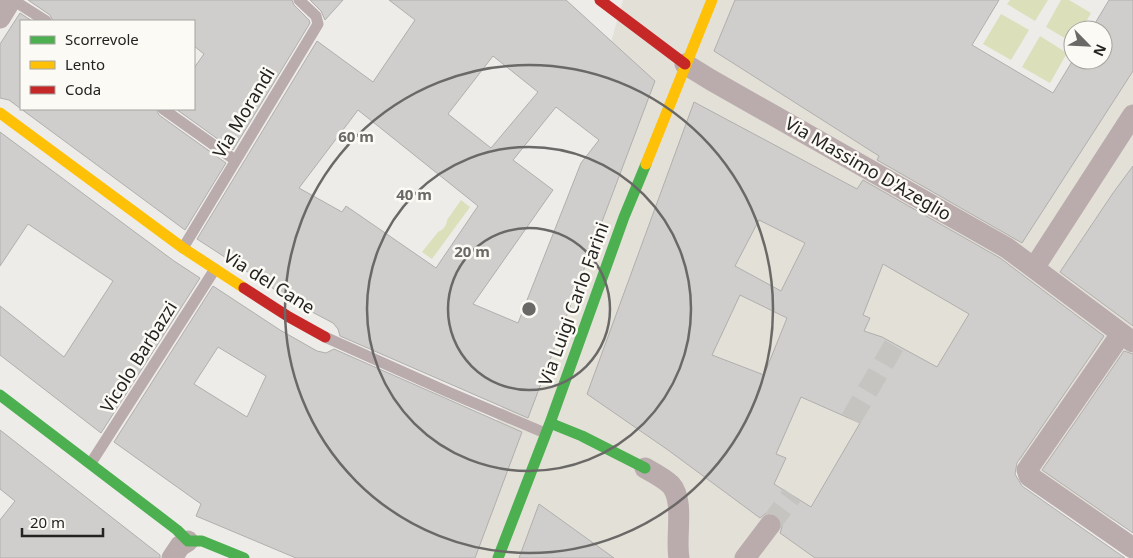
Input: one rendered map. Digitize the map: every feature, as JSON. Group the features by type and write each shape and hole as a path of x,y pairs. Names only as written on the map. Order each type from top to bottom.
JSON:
{"street":[{"path":"0,18 12,0"},
{"name":"Via Massimo D'Azeglio","path":"600,0 685,64 711,80 1007,248 1127,338"},
{"name":"Via Luigi Carlo Farini","path":"498,558 548,428 624,217 712,0"},
{"name":"Via del Cane","path":"0,113 183,248 289,317 325,337"},
{"path":"1034,268 1133,115"},
{"path":"1127,338 1027,470 1029,476 1133,548"},
{"path":"0,395 91,463 177,530 188,541"},
{"path":"548,428 582,436 645,468 673,487 678,498 677,547 679,558"},
{"path":"746,558 770,525"},
{"path":"172,558 180,546 188,541 202,542 244,558"}],"lane":[{"path":"12,0 44,20"},
{"name":"Via Morandi","path":"183,248 318,24 316,16 299,0"},
{"path":"164,110 235,160"},
{"name":"Vicolo Barbazzi","path":"91,463 215,269"},
{"name":"Via del Cane","path":"325,337 448,392 548,428"}],"shaded area":[{"path":"623,0 826,0 1054,125 1133,59 1133,532 1081,502 1002,448 880,558 442,558 606,145 603,70"}],"green space":[{"path":"1010,0 1048,0 1035,21 1007,4"},
{"path":"1061,0 1069,0 1091,13 1087,20 1063,20 1063,37 1046,27"},
{"path":"1001,14 1029,30 1011,60 983,44"},
{"path":"1040,36 1063,50 1063,60 1050,83 1022,67"},
{"path":"461,200 470,207 432,259 422,252 438,232 442,230"}],"building":[{"path":"28,0 292,0 294,5 310,23 233,150 177,110 195,110 195,67 204,54 195,47 195,20 52,20 50,15"},
{"path":"310,0 343,0 325,20 321,11"},
{"path":"389,0 566,0 655,81 528,418 340,336 338,329 333,323 297,304 197,239 317,41 373,82 415,20","holes":["493,56 538,92 491,148 448,114","556,107 599,140 581,163 518,323 473,304 553,190 513,160","358,110 478,206 436,268 346,206 342,212 299,188"]},
{"path":"735,0 999,0 972,45 1053,93 1067,70 1113,70 1113,20 1097,20 1109,0 1133,0 1133,71 1022,243 877,160 879,156 714,51"},
{"path":"20,13 30,20 20,20 20,108 9,100 0,98 0,44"},
{"path":"694,102 857,189 863,180 1000,258 1104,336 1017,463 1015,474 1022,486 1125,558 815,558 780,533 782,521 777,515 766,513 760,518 668,450 587,394","holes":["759,220 805,243 781,291 735,266","883,264 969,314 937,367 882,337 864,331 870,318 863,315","740,295 787,318 764,375 712,355","801,397 860,423 811,507 774,484 786,458 776,454"]},
{"path":"22,110 156,110 159,115 226,163 185,230"},
{"path":"0,132 174,261 200,278 101,433 0,355 0,306 64,357 113,281 28,224 0,266"},
{"path":"1133,166 1133,326 1060,272"},
{"path":"213,286 280,330 317,351 326,353 334,349 522,432 475,558 296,558 196,516 201,504 114,442","holes":["218,347 266,376 247,417 194,384"]},
{"path":"1124,351 1133,354 1133,533 1042,470"},
{"path":"0,430 160,555 160,558 0,558 0,520 15,501 0,489"},
{"path":"539,504 571,527 614,558 519,558"}],"tunnel":[{"path":"851,419 895,344"},
{"path":"770,525 792,495"}],"traffic: fast":[{"path":"498,558 550,423 624,217 646,164"},
{"path":"0,395 177,530 188,541 202,541 244,558"},
{"path":"550,423 582,436 645,468"}],"traffic: slow":[{"path":"646,164 712,0"},
{"path":"0,113 183,248 244,288"}],"traffic: jam":[{"path":"600,0 685,64"},
{"path":"244,288 289,317 325,337"}]}
